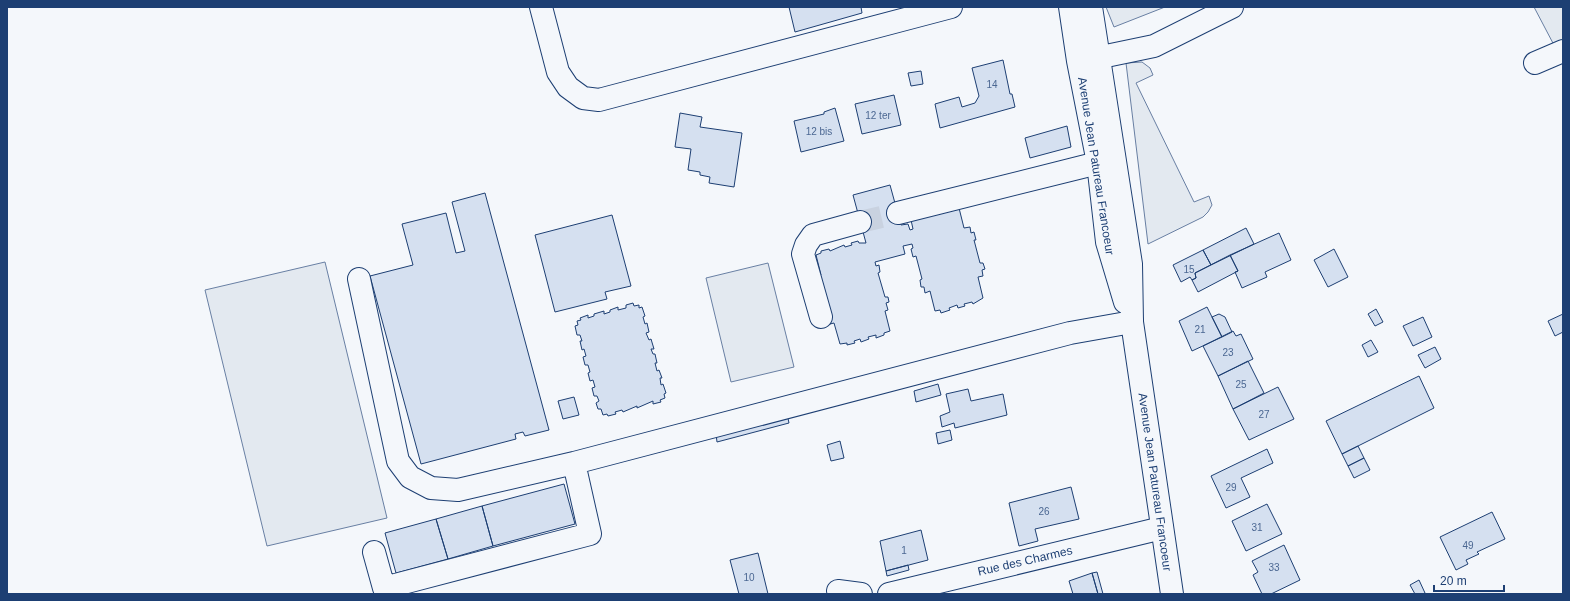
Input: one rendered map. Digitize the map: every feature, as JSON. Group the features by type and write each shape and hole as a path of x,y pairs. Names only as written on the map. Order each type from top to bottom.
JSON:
{"main road":[{"path":"541,7 558,72 568,87 583,98 599,100 951,7"},
{"path":"862,30 874,21 882,7"},
{"name":"Avenue Jean Patureau Francoeur","path":"1070,7 1098,163 1107,242 1132,322"},
{"name":"Avenue Jean Patureau Francoeur","path":"1091,7 1131,264 1132,322 1172,594"},
{"path":"1100,59 1106,56 1154,46 1232,7"},
{"path":"1535,63 1563,51"},
{"path":"898,213 1098,163"},
{"path":"820,317 803,254 806,245 813,235 860,222"},
{"path":"359,279 398,461 410,478 431,488 458,490 574,463 1070,333 1132,322"},
{"path":"374,552 384,588 590,534 574,463"},
{"name":"Rue des Charmes","path":"889,594 1162,528"},
{"path":"838,591 861,594"}],"shaded area":[{"path":"1106,7 1165,7 1114,27"},
{"path":"1534,7 1563,7 1563,43 1555,47"},
{"path":"1142,62 1150,68 1153,75 1136,83 1194,202 1209,196 1212,205 1203,217 1148,244 1126,63"},
{"path":"325,262 387,518 267,546 205,290"},
{"path":"768,263 794,367 731,382 706,278"}],"building":[{"path":"789,7 861,7 862,13 795,32"},
{"path":"1003,60 1010,94 1012,94 1015,107 940,128 935,104 959,97 962,107 975,103 979,96 972,68"},
{"path":"921,71 923,84 911,86 908,73"},
{"path":"894,95 901,125 862,134 855,104"},
{"path":"835,108 844,141 801,152 794,121 824,114 824,112"},
{"path":"680,113 702,117 700,127 742,133 734,187 709,183 710,177 700,175 700,172 688,170 691,149 675,147"},
{"path":"1067,126 1071,147 1030,158 1025,138"},
{"path":"890,185 901,225 908,224 910,230 913,229 911,220 959,208 964,228 970,227 971,233 974,232 976,240 974,240 980,263 983,263 985,269 982,270 983,276 978,277 983,298 973,304 972,302 964,304 965,306 958,308 957,305 949,308 950,310 941,313 940,310 935,311 930,291 925,293 924,287 921,287 920,280 922,279 916,256 913,257 911,249 913,248 912,244 903,246 905,254 875,262 876,266 879,265 880,272 878,273 885,297 888,297 889,302 886,303 888,310 885,311 890,331 876,338 876,335 868,337 869,339 861,342 860,339 854,341 855,343 847,345 847,343 840,344 834,323 830,324 817,276 821,275 816,255 821,253 821,251 829,249 830,251 844,245 845,247 858,241 859,243 866,243 853,195"},
{"path":"485,193 549,430 525,436 523,432 515,434 516,439 421,464 370,276 413,265 402,224 446,213 456,253 465,251 452,202"},
{"path":"612,215 631,286 605,292 607,299 555,312 535,235"},
{"path":"1246,228 1254,244 1211,265 1203,250"},
{"path":"1279,233 1291,260 1265,272 1267,277 1242,288 1235,272 1238,271 1230,255"},
{"path":"1334,249 1348,277 1328,287 1314,260"},
{"path":"1203,250 1211,265 1195,273 1196,278 1192,280 1190,277 1181,282 1173,265"},
{"path":"1230,255 1238,271 1198,292 1192,280 1196,278 1195,273"},
{"path":"633,303 634,306 639,305 639,308 642,307 645,316 643,317 645,324 647,323 649,332 646,333 649,340 651,339 654,349 651,349 653,354 655,354 657,371 659,370 662,378 660,378 661,385 663,384 666,393 664,394 665,398 660,400 661,402 653,404 653,401 637,408 637,406 623,412 622,410 615,412 616,414 608,416 607,414 603,415 601,409 598,409 596,403 599,401 597,396 594,396 592,388 595,387 593,380 590,381 588,365 585,365 583,357 586,356 584,349 582,350 580,341 582,341 580,335 577,335 575,326 578,325 577,321 581,320 580,318 588,315 588,318 594,316 594,314 604,311 604,314 618,307 618,310 626,308 626,305"},
{"path":"1207,307 1222,337 1192,351 1179,321"},
{"path":"1376,309 1383,322 1375,326 1368,314"},
{"path":"1219,314 1225,317 1232,332 1222,337 1212,317"},
{"path":"1563,314 1563,332 1555,336 1548,321"},
{"path":"1423,317 1432,337 1413,346 1403,326"},
{"path":"1233,331 1236,336 1241,334 1253,359 1218,376 1203,346"},
{"path":"1371,340 1378,352 1368,357 1362,345"},
{"path":"1435,347 1441,359 1425,368 1418,355"},
{"path":"1248,361 1264,393 1233,409 1218,376"},
{"path":"1419,376 1434,408 1342,454 1326,421"},
{"path":"938,384 941,395 916,402 914,391"},
{"path":"1278,387 1294,419 1249,440 1233,409"},
{"path":"968,389 971,401 1003,394 1007,415 955,428 954,423 942,427 940,416 950,412 946,394"},
{"path":"574,397 579,415 563,419 558,401"},
{"path":"787,414 789,423 717,442 716,434"},
{"path":"950,430 952,440 938,444 936,433"},
{"path":"840,441 844,458 831,461 827,445"},
{"path":"1358,446 1364,458 1348,466 1342,454"},
{"path":"1267,449 1273,463 1241,478 1250,497 1226,508 1211,476"},
{"path":"1364,458 1370,470 1354,478 1348,466"},
{"path":"564,484 575,524 493,546 482,506"},
{"path":"1071,487 1079,519 1035,529 1038,541 1019,546 1009,503"},
{"path":"1267,504 1282,534 1246,551 1232,521"},
{"path":"482,506 493,546 448,559 436,519"},
{"path":"1492,512 1505,539 1477,552 1479,554 1466,560 1468,564 1456,570 1440,537"},
{"path":"436,519 448,559 396,573 385,533"},
{"path":"921,530 928,560 886,571 880,541"},
{"path":"1284,545 1300,580 1271,594 1262,594 1253,575 1258,572 1252,561"},
{"path":"758,553 768,594 739,594 730,560"},
{"path":"908,565 909,570 887,576 886,571"},
{"path":"1097,572 1103,594 1098,594 1092,573"},
{"path":"1092,573 1098,594 1073,594 1069,581"},
{"path":"1419,580 1425,593 1415,594 1410,585"}],"tunnel":[{"path":"860,222 898,213"}]}
